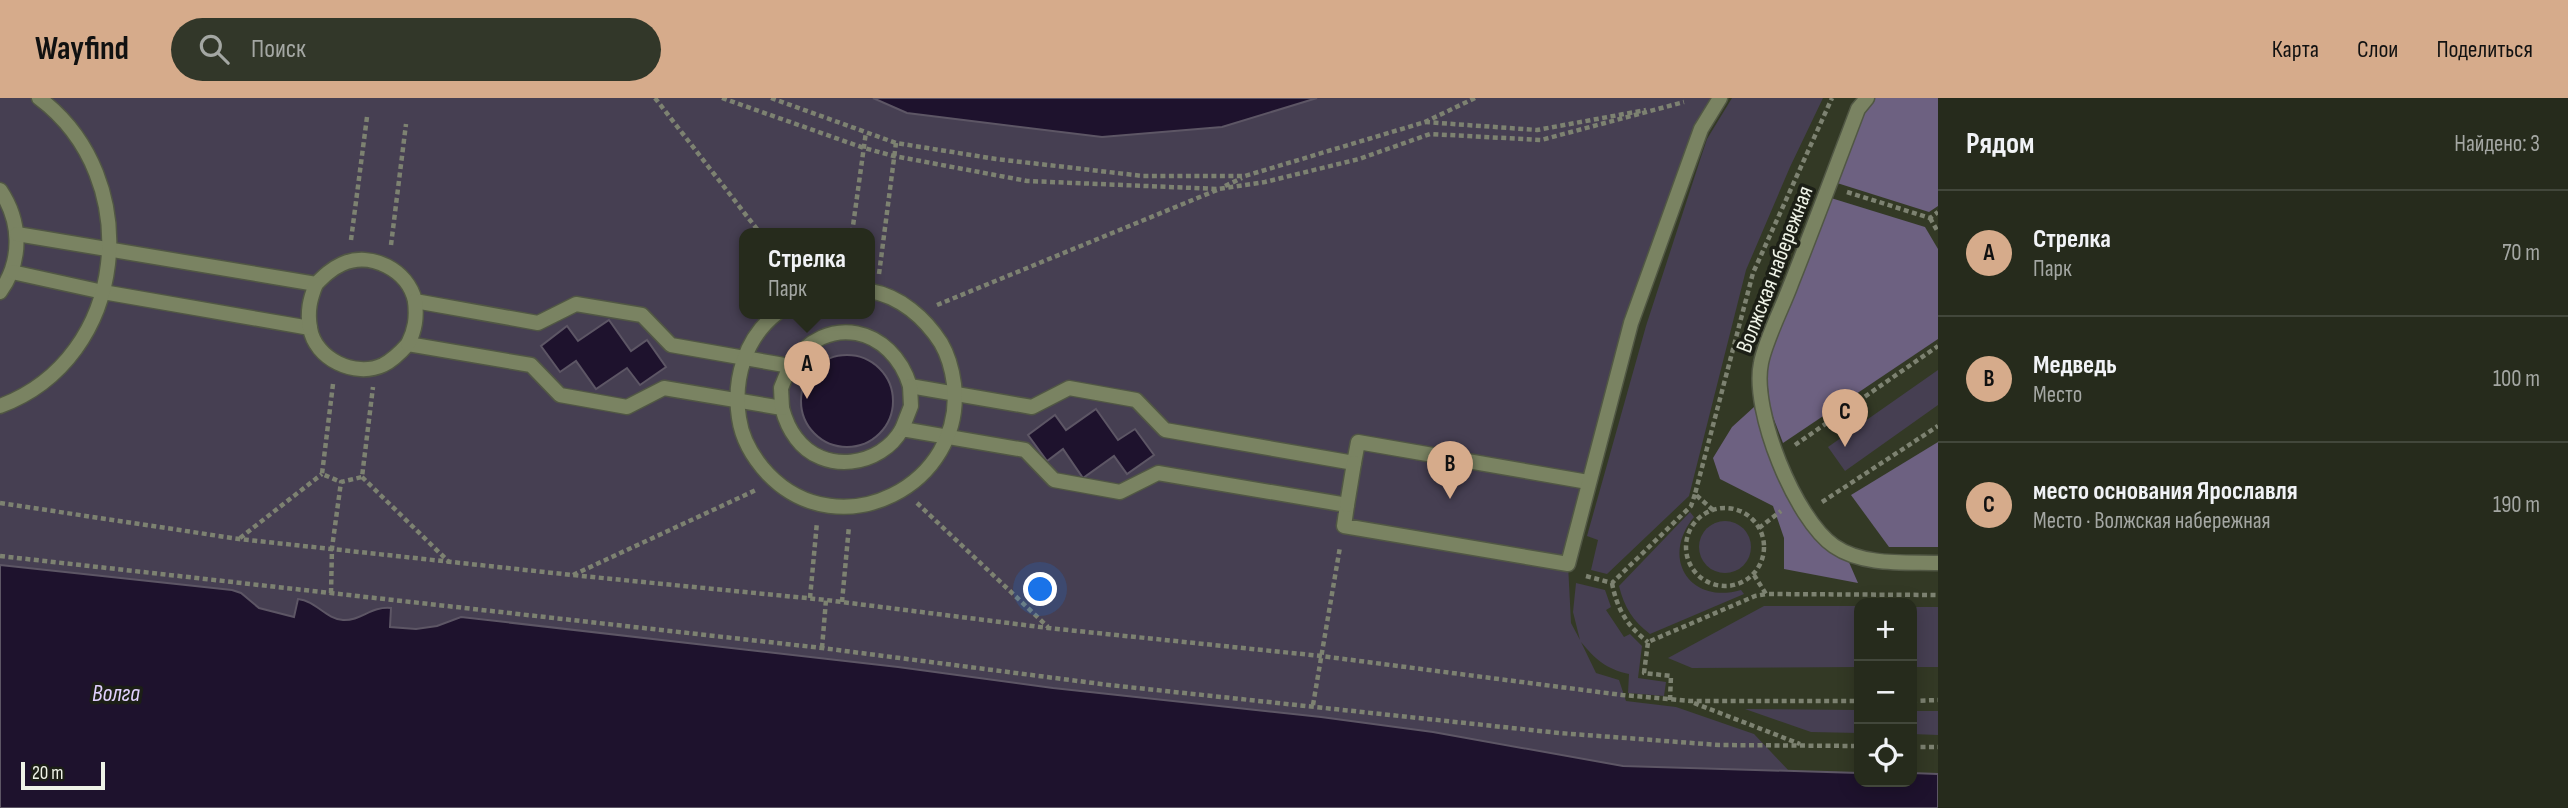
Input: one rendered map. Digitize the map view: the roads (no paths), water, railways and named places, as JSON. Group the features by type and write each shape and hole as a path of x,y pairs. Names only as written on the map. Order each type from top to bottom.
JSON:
{"street":[{"path":"0,406 36,386 60,365 80,341 96,313 111,249 103,187 91,157 73,130 39,98"},
{"path":"1588,482 1358,442 1344,526 1568,564 1631,323 1701,130 1720,98"},
{"name":"Волжская набережная","path":"1867,98 1858,109 1760,364 1762,411 1777,457 1796,499 1834,546 1874,562 1938,563"},
{"path":"0,190 14,217 18,234 12,272 0,292"},
{"path":"18,234 316,284"},
{"path":"348,262 377,262 388,267 405,281 415,301 415,329 408,344 396,358 376,367 347,367 336,362 319,348 310,328 310,299 316,284 328,271 348,262"},
{"path":"12,272 103,292 310,328"},
{"path":"771,319 755,336 744,358 738,379 740,424 760,465 776,481 795,494 819,503 852,506 883,500 904,490 922,476 936,458 948,437 954,416 955,394 952,371 944,349 932,330 916,314 897,301 875,293"},
{"path":"415,301 538,323 576,304 642,315 671,345 790,366"},
{"path":"846,332 881,342 895,354 905,370 910,386 911,406 895,441 882,452 865,460 846,463 811,453 797,441 787,425 782,408 781,388 790,366 810,343 827,335 846,332"},
{"path":"408,344 531,365 560,396 627,407 664,388 782,408"},
{"path":"910,386 1032,407 1069,388 1136,400 1165,430 1354,463"},
{"path":"902,429 1025,450 1054,480 1120,492 1158,473 1347,505"}],"water":[{"path":"873,98 1317,98 1222,127 1102,137 907,113"},
{"path":"609,320 631,351 647,340 666,367 640,385 627,368 596,389 576,361 560,372 541,346 567,326 578,341"},
{"path":"847,355 864,359 879,369 889,384 893,401 889,418 879,433 864,443 847,447 830,443 815,433 805,418 801,401 805,384 815,369 830,359"},
{"path":"1096,409 1118,440 1135,429 1154,455 1127,474 1114,456 1083,478 1063,449 1047,461 1028,435 1055,415 1066,430"},
{"name":"Волга","path":"0,565 232,590 241,593 259,608 294,617 298,599 310,603 331,617 343,620 378,609 391,608 390,627 416,629 437,626 461,617 898,667 1053,688 1321,717 1433,732 1623,766 1854,773 1854,787 1917,787 1917,773 1938,774 1938,808 0,808"}],"place":[{"name":"Стрелка","path":"807,399"},
{"name":"место основания Ярославля","path":"1845,447"},
{"name":"Медведь","path":"1450,499"}]}
